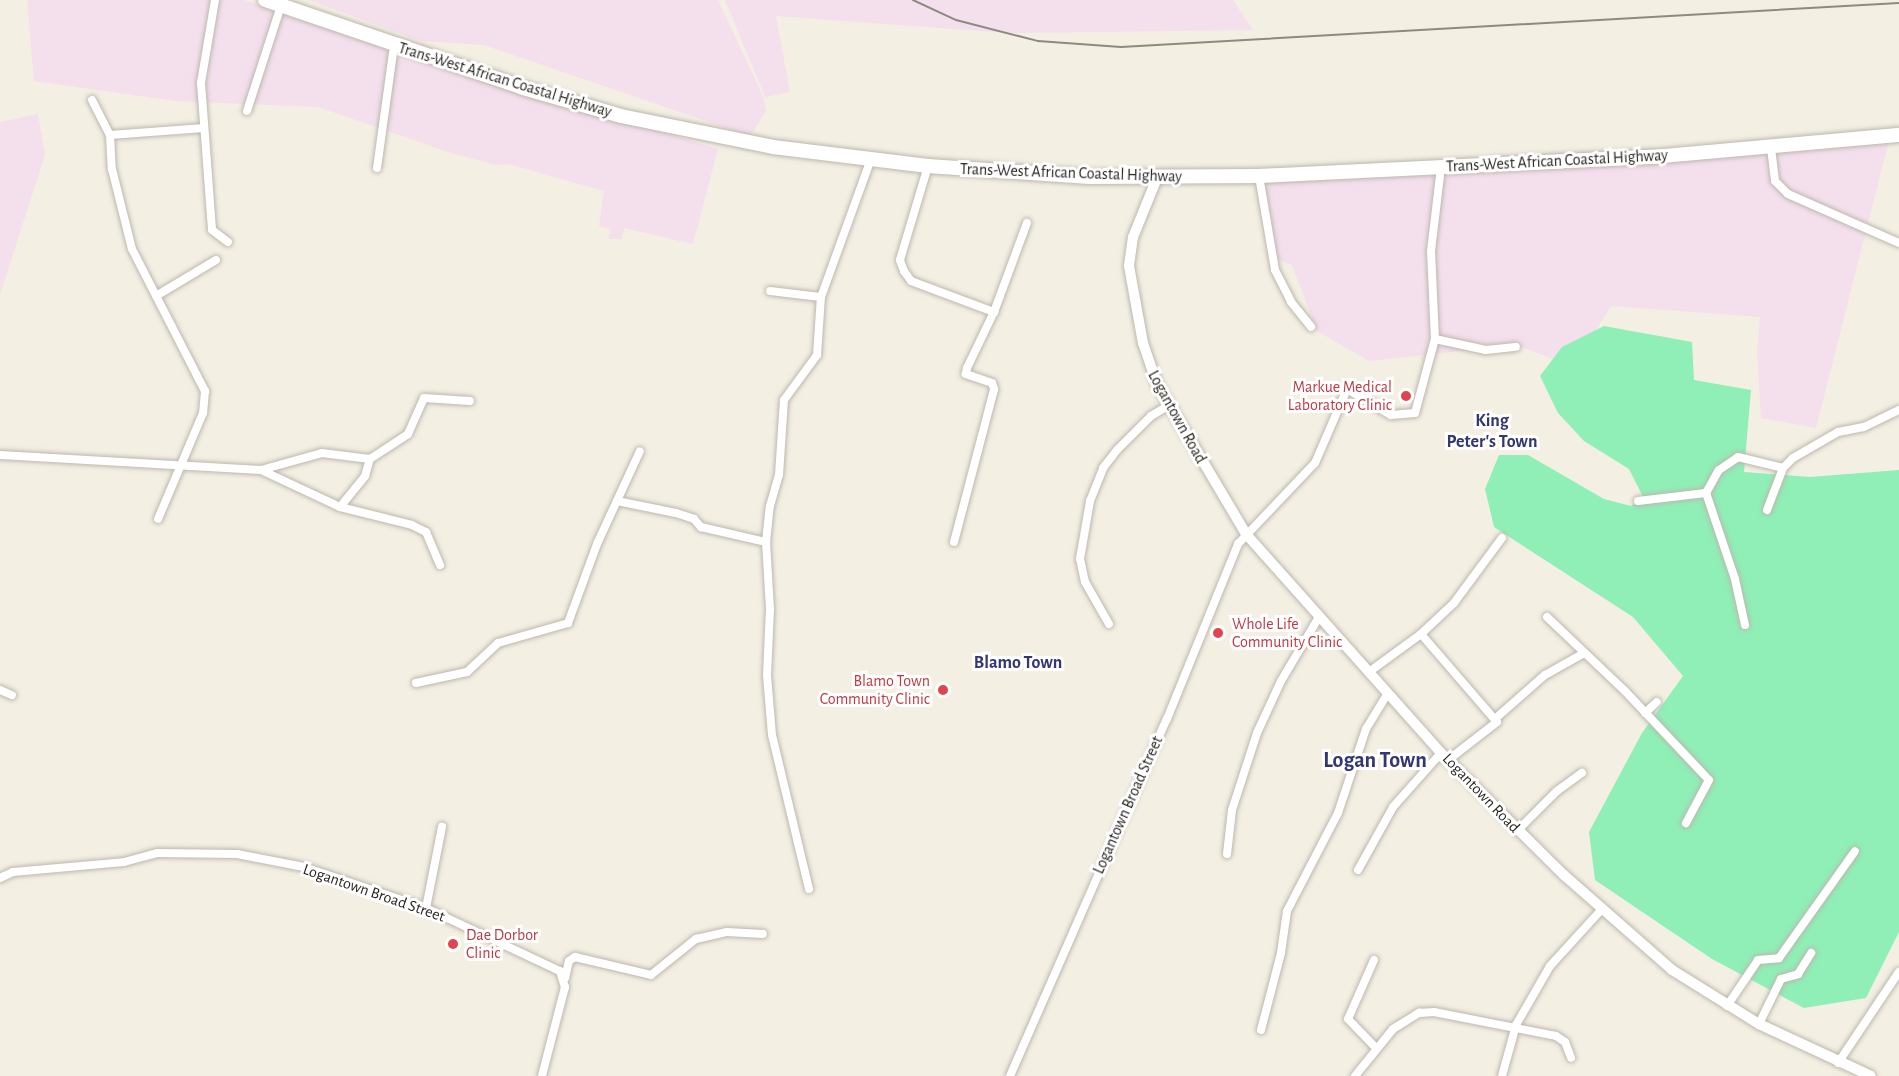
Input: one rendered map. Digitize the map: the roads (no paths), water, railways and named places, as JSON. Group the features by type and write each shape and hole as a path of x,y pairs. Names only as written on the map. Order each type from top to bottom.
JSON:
{"highway":[{"name":"Trans-West African Coastal Highway","path":"265,0 394,45 621,116 773,147 928,166 1157,178 1259,176 1771,148 1899,135"}],"street":[{"path":"215,0 201,83 212,230 228,242"},
{"path":"247,111 281,6"},
{"path":"377,168 394,45"},
{"path":"92,100 110,135 111,169 126,231 156,296 205,391 203,413 158,519"},
{"path":"110,135 204,128"},
{"path":"1771,148 1775,181 1788,194 1899,243"},
{"path":"809,889 772,735 767,675 770,599 766,542 770,506 779,475 784,400 817,355 820,297 871,159"},
{"path":"928,166 900,260 904,271 911,281 994,312"},
{"path":"1441,167 1431,251 1434,339 1486,350 1516,347"},
{"path":"1259,176 1275,270 1291,302 1311,327"},
{"name":"Logantown Road","path":"1157,178 1133,237 1130,278 1148,365 1169,405 1246,534 1445,756 1517,831 1672,970 1759,1024 1838,1063 1871,1076"},
{"path":"954,542 994,389 993,383 966,374 967,368 994,312 1027,223"},
{"path":"156,296 216,260"},
{"path":"770,291 820,297"},
{"name":"Logantown Broad Street","path":"1010,1076 1167,719 1210,617 1229,559 1246,534 1315,463 1347,388 1391,415 1415,413 1434,339"},
{"path":"340,507 365,476 370,459 408,434 424,398 470,401"},
{"path":"1109,624 1085,582 1080,559 1088,510 1103,468 1134,432 1169,405"},
{"path":"1767,510 1783,468 1814,444 1899,410"},
{"path":"416,683 467,672 498,644 568,622 617,501 640,452"},
{"path":"0,455 261,470 322,453 370,459"},
{"path":"1744,625 1735,579 1706,493 1719,470 1738,457 1783,468"},
{"path":"261,470 340,507 412,525 426,532 440,565"},
{"path":"1638,501 1706,493"},
{"path":"617,501 676,513 694,519 701,527 766,542"},
{"path":"1369,672 1421,634 1454,603 1503,538"},
{"path":"1227,854 1232,810 1261,723 1281,681 1319,617"},
{"path":"1546,617 1645,713 1709,780 1686,824"},
{"path":"1421,634 1496,718"},
{"path":"1358,870 1394,807 1445,756 1494,727 1496,718 1545,675 1584,653"},
{"path":"0,690 12,695"},
{"path":"1261,1030 1290,903 1338,813 1366,729 1388,693"},
{"path":"1645,713 1657,702"},
{"path":"1517,831 1557,791 1582,773"},
{"path":"426,908 442,827"},
{"path":"1727,1006 1758,960 1779,958 1855,850"},
{"name":"Logantown Broad Street","path":"0,879 13,872 95,866 157,854 237,854 304,867 426,908 555,967 565,978"},
{"path":"1502,1076 1516,1025 1550,966 1602,909"},
{"path":"542,1076 569,961 576,957 651,975 696,939 727,932 763,934"},
{"path":"1759,1024 1779,982 1798,974 1811,953"},
{"path":"1374,960 1348,1019 1375,1047"},
{"path":"1838,1063 1899,972"},
{"path":"1355,1076 1375,1047 1394,1029 1419,1013 1445,1013 1516,1025 1556,1036 1565,1042 1571,1058"}],"railway":[{"path":"913,0 956,20 1038,41 1121,47 1899,3"}],"place":[{"name":"Markue Medical Laboratory Clinic","path":"1406,396"},
{"name":"Whole Life Community Clinic","path":"1218,633"},
{"name":"Blamo Town Community Clinic","path":"943,690"},
{"name":"Dae Dorbor Clinic","path":"453,944"}],"district":[{"name":"King Peter's Town","path":"1492,432"},
{"name":"Blamo Town","path":"1018,663"},
{"name":"Logan Town","path":"1375,761"}]}
